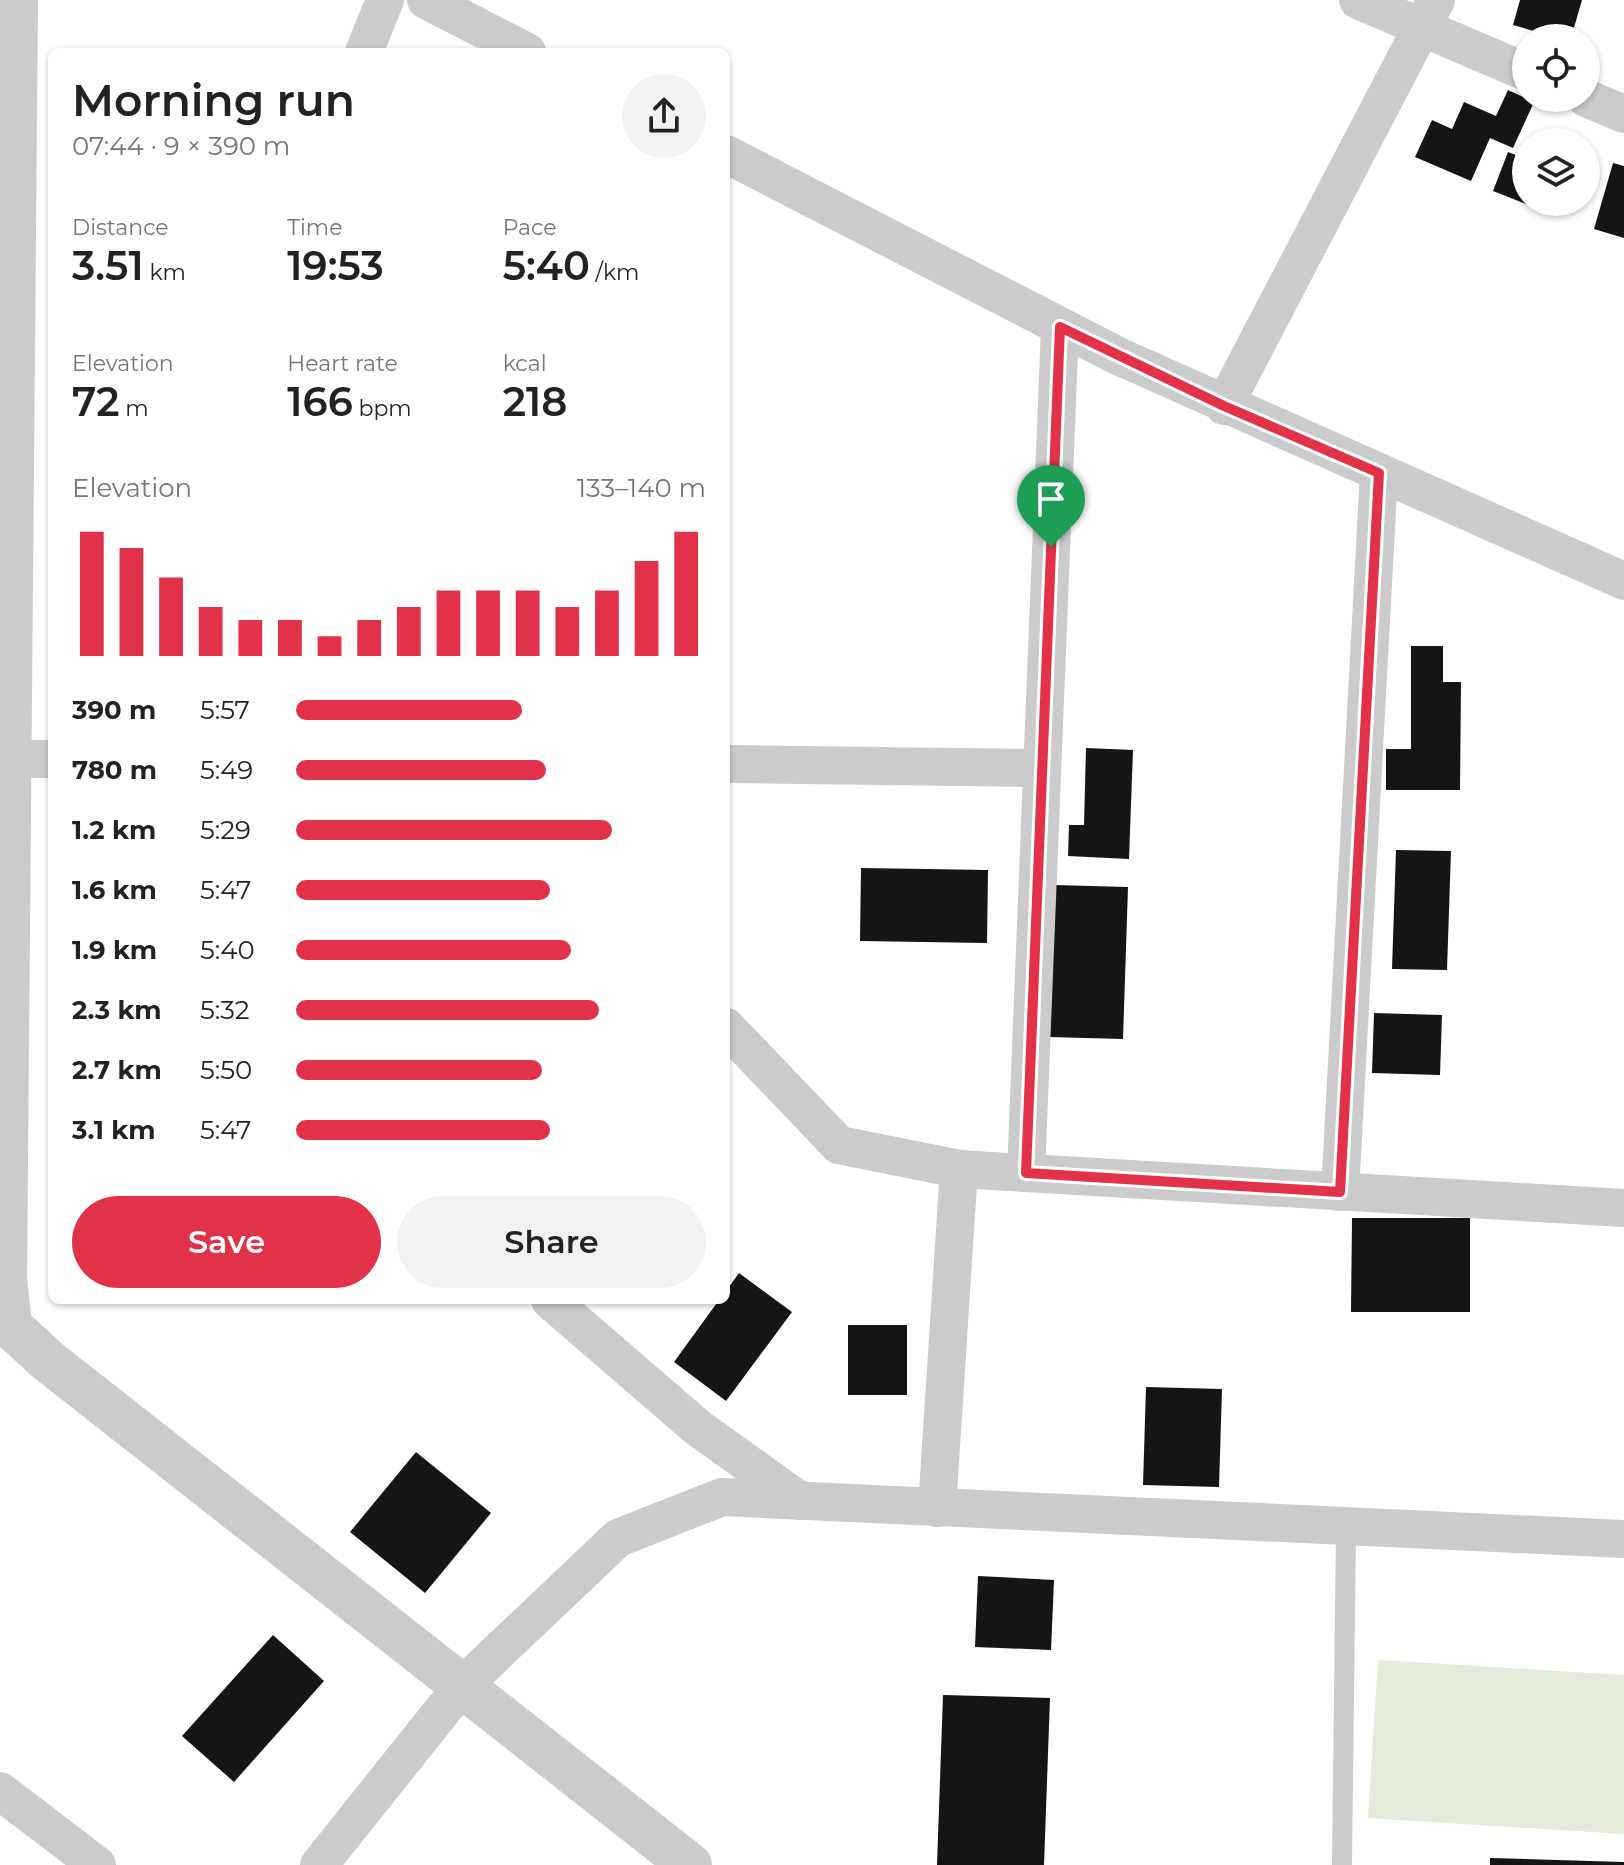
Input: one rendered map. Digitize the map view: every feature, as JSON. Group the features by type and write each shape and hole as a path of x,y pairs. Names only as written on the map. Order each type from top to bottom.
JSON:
{"street":[{"path":"16,0 7,282 31,759 5,1278 5,1332 47,1360 690,1865"},
{"path":"366,48 385,0"},
{"path":"426,0 519,48"},
{"path":"1358,0 1429,13 1512,63"},
{"path":"1224,406 1429,13"},
{"path":"1600,104 1624,114"},
{"path":"730,156 1060,327 1224,406 1624,581"},
{"path":"1026,1173 1060,327"},
{"path":"1340,1192 1379,473"},
{"path":"730,764 1042,768"},
{"path":"730,1031 839,1145 959,1169 1624,1208"},
{"path":"937,1508 959,1169"},
{"path":"555,1304 697,1427 800,1501"},
{"path":"319,1865 462,1686 618,1538 722,1497 1624,1539"},
{"path":"0,1791 97,1865"}],"lane":[{"path":"1342,1865 1346,1526"}],"green space":[{"path":"1378,1660 1624,1675 1624,1834 1368,1818"}],"building":[{"path":"1520,0 1582,0 1575,24 1513,24"},
{"path":"1508,90 1512,92 1512,112 1529,112 1522,128 1512,128 1512,148 1490,138 1471,181 1415,157 1432,120 1452,129 1464,102 1496,116"},
{"path":"1508,152 1512,154 1512,198 1493,191"},
{"path":"1613,163 1624,166 1624,238 1594,229"},
{"path":"1411,646 1443,646 1443,682 1461,682 1460,790 1386,790 1386,749 1411,749"},
{"path":"1086,748 1133,750 1129,859 1068,856 1069,825 1084,825"},
{"path":"1396,850 1451,851 1447,970 1392,969"},
{"path":"861,868 988,870 987,943 860,941"},
{"path":"1054,885 1128,887 1123,1039 1049,1037"},
{"path":"1374,1013 1442,1015 1440,1075 1372,1073"},
{"path":"1352,1218 1470,1218 1470,1312 1351,1312"},
{"path":"739,1273 792,1312 726,1401 674,1362 716,1304 730,1304 730,1285"},
{"path":"848,1325 907,1325 907,1395 848,1395"},
{"path":"1146,1387 1222,1389 1219,1487 1143,1485"},
{"path":"416,1452 491,1513 425,1593 350,1532"},
{"path":"978,1576 1054,1580 1051,1650 975,1647"},
{"path":"273,1635 324,1681 234,1782 182,1736"},
{"path":"943,1695 1050,1698 1044,1865 937,1865"},
{"path":"1490,1858 1624,1862 1624,1865 1490,1865"}],"route":[{"path":"1060,327 1224,406 1379,473 1340,1192 1026,1173 1051,547 1060,327"}]}
